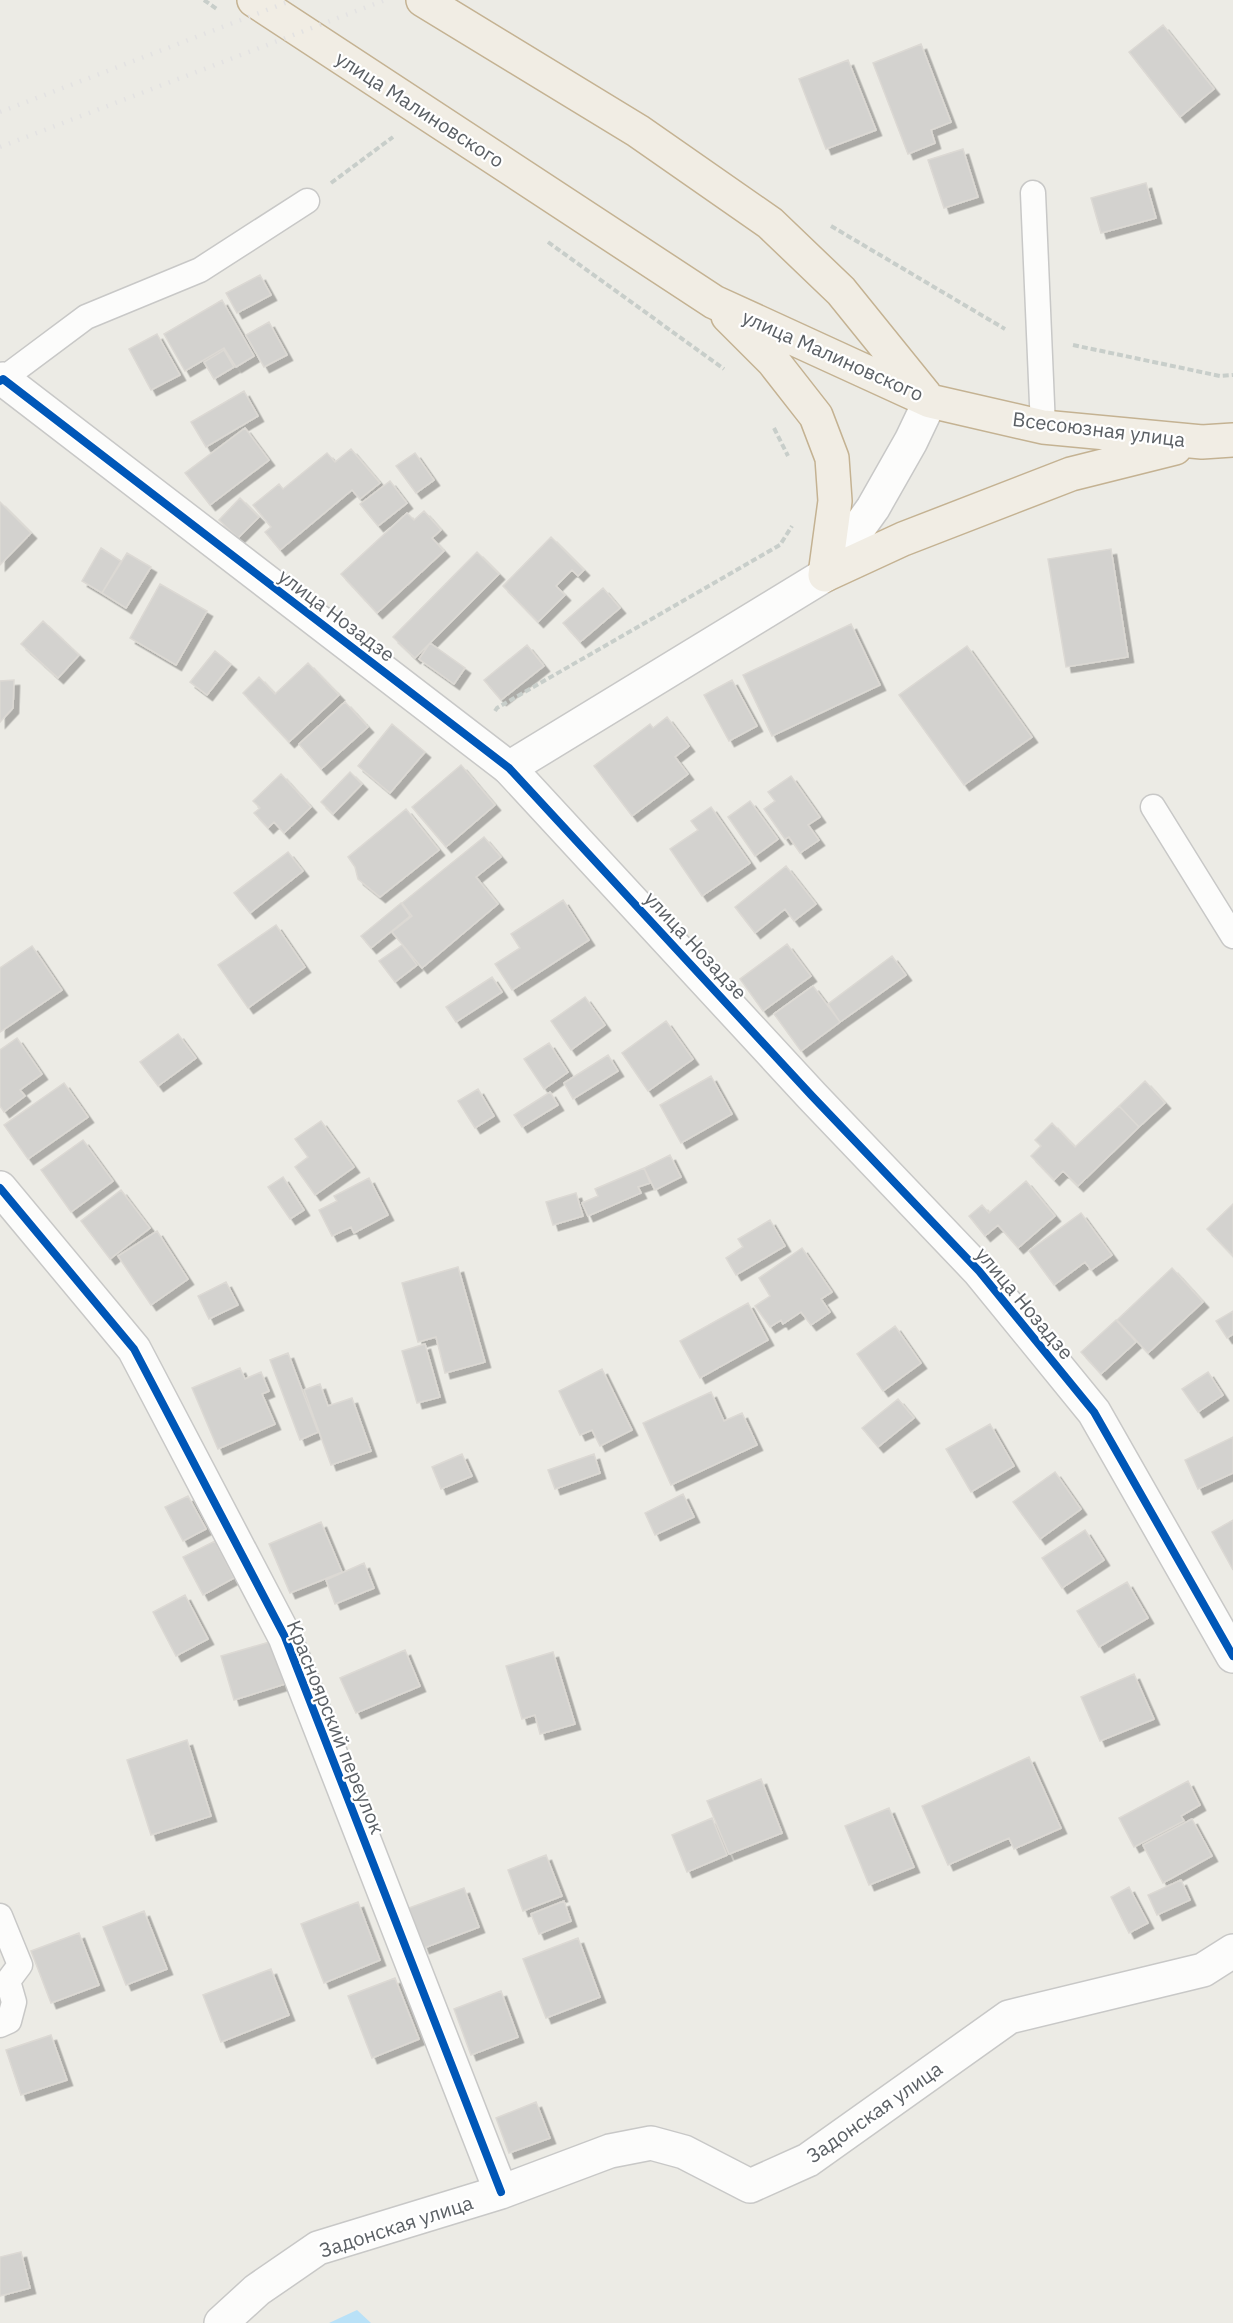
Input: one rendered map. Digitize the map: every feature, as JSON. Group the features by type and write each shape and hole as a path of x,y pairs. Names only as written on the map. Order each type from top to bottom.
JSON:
{"highway":[{"name":"улица Малиновского","path":"254,0 714,302 930,401"},
{"name":"улица Малиновского","path":"423,0 638,131 770,223 841,291 930,401"},
{"path":"714,302 773,361 816,417 832,458 835,501 825,575"},
{"name":"Всесоюзная улица","path":"930,401 1043,427 1217,441"},
{"path":"825,575 903,538 1071,474 1217,441"}],"street":[{"name":"улица Нозадзе","path":"1,380 509,768 812,1096 979,1271 1087,1403 1233,1656"},
{"path":"509,768 825,575 873,508 911,441 930,401"},
{"name":"Красноярский переулок","path":"0,1188 135,1349 285,1637 501,2192"},
{"name":"Задонская улица","path":"221,2323 257,2290 318,2248 501,2192 610,2151 651,2143 684,2152 750,2186 808,2160 1009,2017 1203,1970 1233,1951"}],"lane":[{"path":"1033,193 1043,427"},
{"path":"1,380 86,316 200,270 307,201"},
{"path":"1153,807 1233,936"},
{"path":"0,1916 20,1965 8,1981 14,2002 9,2021 0,2025"}],"path":[{"path":"204,0 222,13"},
{"path":"307,201 398,134"},
{"path":"544,239 728,372"},
{"path":"1073,345 1220,376 1233,375"},
{"path":"772,422 791,462"},
{"path":"474,741 497,708 780,545 797,518"}],"water":[{"path":"357,2310 371,2323 329,2323"}],"building":[{"path":"1163,25 1214,89 1180,117 1129,52"},
{"path":"921,44 951,122 931,130 935,143 908,154 873,63"},
{"path":"848,60 876,130 826,149 799,79"},
{"path":"963,149 978,197 944,208 928,160"},
{"path":"1146,183 1156,218 1101,233 1091,198"},
{"path":"260,275 271,295 237,313 226,293"},
{"path":"222,300 254,356 236,367 224,348 185,371 164,334"},
{"path":"269,322 287,355 264,367 246,335"},
{"path":"157,334 180,375 151,390 129,349"},
{"path":"224,350 234,367 214,379 204,362"},
{"path":"244,391 258,416 206,447 191,422"},
{"path":"245,428 269,460 210,505 185,473"},
{"path":"351,449 380,483 360,499 352,490 280,550 265,532 271,527 253,505 279,484 283,489 327,453 335,462"},
{"path":"415,453 434,480 416,493 396,466"},
{"path":"390,481 407,503 378,526 360,504"},
{"path":"240,498 259,517 238,538 219,520"},
{"path":"0,502 31,533 0,565"},
{"path":"424,511 441,530 432,538 444,551 377,613 341,574 407,513 414,520"},
{"path":"551,537 584,570 578,576 572,570 556,586 565,595 538,622 503,586"},
{"path":"101,548 121,561 102,593 82,581"},
{"path":"1111,549 1128,657 1066,667 1048,559"},
{"path":"477,552 499,574 415,658 393,637"},
{"path":"127,553 151,567 126,608 102,593"},
{"path":"160,584 207,611 176,665 130,638"},
{"path":"603,588 620,608 580,642 563,623"},
{"path":"43,621 79,655 58,678 21,644"},
{"path":"851,624 880,685 772,736 743,675"},
{"path":"430,643 465,668 454,684 419,659"},
{"path":"527,645 544,666 501,700 484,680"},
{"path":"967,646 1032,737 964,785 899,695"},
{"path":"215,651 231,664 207,695 190,682"},
{"path":"308,663 339,695 289,742 243,693 259,677 275,694"},
{"path":"14,680 13,708 0,722 0,681"},
{"path":"732,680 757,726 729,741 704,695"},
{"path":"345,702 368,727 321,769 299,744"},
{"path":"667,717 689,746 675,757 688,774 632,816 594,766 650,724 653,728"},
{"path":"392,724 425,752 390,793 358,766"},
{"path":"461,765 495,805 446,847 412,807"},
{"path":"350,772 362,784 333,814 321,802"},
{"path":"281,774 311,807 284,833 274,822 268,828 254,813 260,808 253,801"},
{"path":"791,776 820,817 808,825 819,840 800,853 789,837 785,839 764,809 775,801 768,792"},
{"path":"750,801 778,839 755,856 728,817"},
{"path":"711,807 750,863 702,896 670,849 698,830 691,821"},
{"path":"406,809 439,850 380,897 358,879 355,867 348,857"},
{"path":"484,837 501,857 476,877 498,904 422,968 392,932 412,916 402,903"},
{"path":"288,852 303,871 250,913 234,893"},
{"path":"786,866 816,904 794,921 785,909 755,933 735,907"},
{"path":"563,900 589,940 512,990 495,964 520,948 511,934"},
{"path":"401,903 410,916 371,948 361,936"},
{"path":"276,925 305,967 248,1008 218,965"},
{"path":"787,944 811,976 763,1011 740,979"},
{"path":"402,945 417,965 395,982 379,961"},
{"path":"32,946 62,990 0,1032 0,968"},
{"path":"892,956 906,975 840,1022 828,1004"},
{"path":"492,977 502,992 456,1022 446,1007"},
{"path":"813,986 840,1022 801,1051 774,1014"},
{"path":"585,997 605,1025 571,1050 551,1021"},
{"path":"666,1021 693,1059 648,1091 622,1053"},
{"path":"178,1034 196,1058 158,1086 140,1062"},
{"path":"17,1038 42,1074 20,1090 25,1096 4,1112 0,1106 0,1050"},
{"path":"549,1043 568,1072 544,1089 524,1059"},
{"path":"608,1055 618,1071 573,1099 564,1083"},
{"path":"711,1076 732,1114 681,1143 660,1105"},
{"path":"1145,1081 1165,1103 1139,1127 1119,1106"},
{"path":"64,1083 88,1117 28,1159 4,1125"},
{"path":"478,1089 494,1116 475,1128 458,1101"},
{"path":"550,1092 558,1105 522,1127 514,1115"},
{"path":"1119,1106 1139,1127 1078,1186 1063,1171 1054,1180 1031,1156 1041,1146 1035,1140 1052,1123 1075,1147"},
{"path":"321,1121 354,1167 315,1195 295,1167 308,1157 295,1139"},
{"path":"83,1140 113,1181 71,1212 41,1170"},
{"path":"670,1155 681,1177 655,1190 644,1168"},
{"path":"644,1168 650,1183 638,1187 641,1193 588,1216 582,1203 598,1196 595,1189"},
{"path":"283,1177 304,1210 290,1219 268,1187"},
{"path":"369,1178 388,1215 354,1233 351,1227 332,1236 319,1210 337,1201 334,1196"},
{"path":"1026,1181 1055,1216 1018,1248 998,1225 985,1236 969,1216 982,1205 989,1213"},
{"path":"121,1190 150,1228 110,1259 81,1221"},
{"path":"576,1193 583,1216 553,1225 546,1202"},
{"path":"1233,1204 1233,1256 1207,1229"},
{"path":"1081,1213 1112,1255 1091,1270 1085,1262 1054,1285 1029,1251"},
{"path":"770,1220 785,1246 736,1275 726,1258 743,1247 738,1239"},
{"path":"157,1231 188,1279 151,1305 118,1256"},
{"path":"802,1248 832,1292 821,1299 830,1312 811,1325 801,1312 783,1324 781,1320 770,1327 755,1306 770,1296 759,1278"},
{"path":"458,1267 485,1362 445,1373 436,1337 418,1342 402,1283"},
{"path":"1172,1268 1203,1302 1148,1353 1117,1320"},
{"path":"226,1282 238,1305 209,1319 198,1296"},
{"path":"748,1303 768,1340 700,1378 680,1341"},
{"path":"1233,1311 1233,1334 1227,1338 1216,1321"},
{"path":"1116,1320 1136,1342 1101,1374 1081,1352"},
{"path":"895,1326 921,1363 883,1391 857,1354"},
{"path":"425,1344 440,1397 417,1403 402,1351"},
{"path":"288,1353 318,1432 300,1440 270,1360"},
{"path":"240,1368 245,1379 261,1372 269,1391 262,1394 275,1424 218,1449 192,1388"},
{"path":"602,1369 632,1430 600,1446 592,1430 580,1435 559,1391"},
{"path":"1208,1372 1223,1395 1198,1412 1182,1389"},
{"path":"320,1384 328,1406 352,1398 371,1451 331,1465 304,1390"},
{"path":"711,1392 724,1421 742,1413 757,1445 671,1485 643,1423"},
{"path":"898,1399 914,1418 878,1447 862,1428"},
{"path":"990,1424 1014,1466 971,1492 946,1449"},
{"path":"1233,1437 1233,1473 1198,1489 1185,1460"},
{"path":"462,1454 472,1476 441,1489 432,1467"},
{"path":"594,1454 600,1473 555,1489 548,1470"},
{"path":"1055,1472 1081,1509 1040,1539 1013,1502"},
{"path":"683,1494 694,1517 655,1535 645,1513"},
{"path":"188,1496 206,1529 183,1541 165,1507"},
{"path":"1233,1520 1233,1570 1212,1532"},
{"path":"321,1522 342,1572 290,1593 269,1544"},
{"path":"1085,1530 1104,1560 1062,1588 1042,1558"},
{"path":"215,1541 234,1578 203,1595 183,1557"},
{"path":"364,1563 374,1588 335,1604 326,1580"},
{"path":"1127,1582 1148,1618 1099,1647 1077,1611"},
{"path":"185,1595 208,1639 176,1656 153,1612"},
{"path":"273,1641 285,1684 234,1700 221,1656"},
{"path":"405,1650 420,1686 356,1713 340,1678"},
{"path":"553,1652 575,1724 540,1734 535,1715 522,1719 506,1666"},
{"path":"1134,1674 1154,1719 1100,1741 1081,1697"},
{"path":"187,1740 211,1816 151,1835 127,1760"},
{"path":"1029,1757 1061,1828 1014,1849 1009,1838 948,1865 922,1806"},
{"path":"761,1779 782,1833 729,1854 707,1801"},
{"path":"1188,1781 1200,1805 1181,1816 1184,1821 1134,1847 1119,1818"},
{"path":"889,1808 914,1867 869,1885 845,1826"},
{"path":"712,1818 727,1855 687,1872 672,1835"},
{"path":"1192,1819 1212,1856 1163,1883 1143,1845"},
{"path":"546,1855 562,1896 523,1911 508,1870"},
{"path":"1181,1880 1190,1900 1157,1915 1148,1895"},
{"path":"1129,1887 1148,1923 1129,1933 1111,1897"},
{"path":"464,1888 479,1927 424,1948 409,1908"},
{"path":"564,1901 571,1921 539,1934 531,1914"},
{"path":"358,1902 380,1960 324,1983 301,1924"},
{"path":"144,1911 167,1969 126,1985 103,1927"},
{"path":"79,1933 99,1985 51,2003 31,1951"},
{"path":"578,1938 600,1997 546,2018 523,1959"},
{"path":"271,1969 289,2015 221,2042 203,1995"},
{"path":"395,1978 419,2039 372,2058 348,1996"},
{"path":"501,1991 518,2037 471,2055 454,2009"},
{"path":"51,2035 67,2080 21,2095 6,2050"},
{"path":"536,2102 550,2138 509,2153 496,2118"},
{"path":"21,2252 30,2288 0,2296 0,2257"}],"railway":[{"path":"0,112 293,0"},
{"path":"0,147 385,0"}],"cycle path":[{"path":"0,381 3,379 509,768 812,1096 979,1271 1094,1412 1233,1656"},
{"path":"0,1188 134,1349 285,1637 501,2192"}]}
